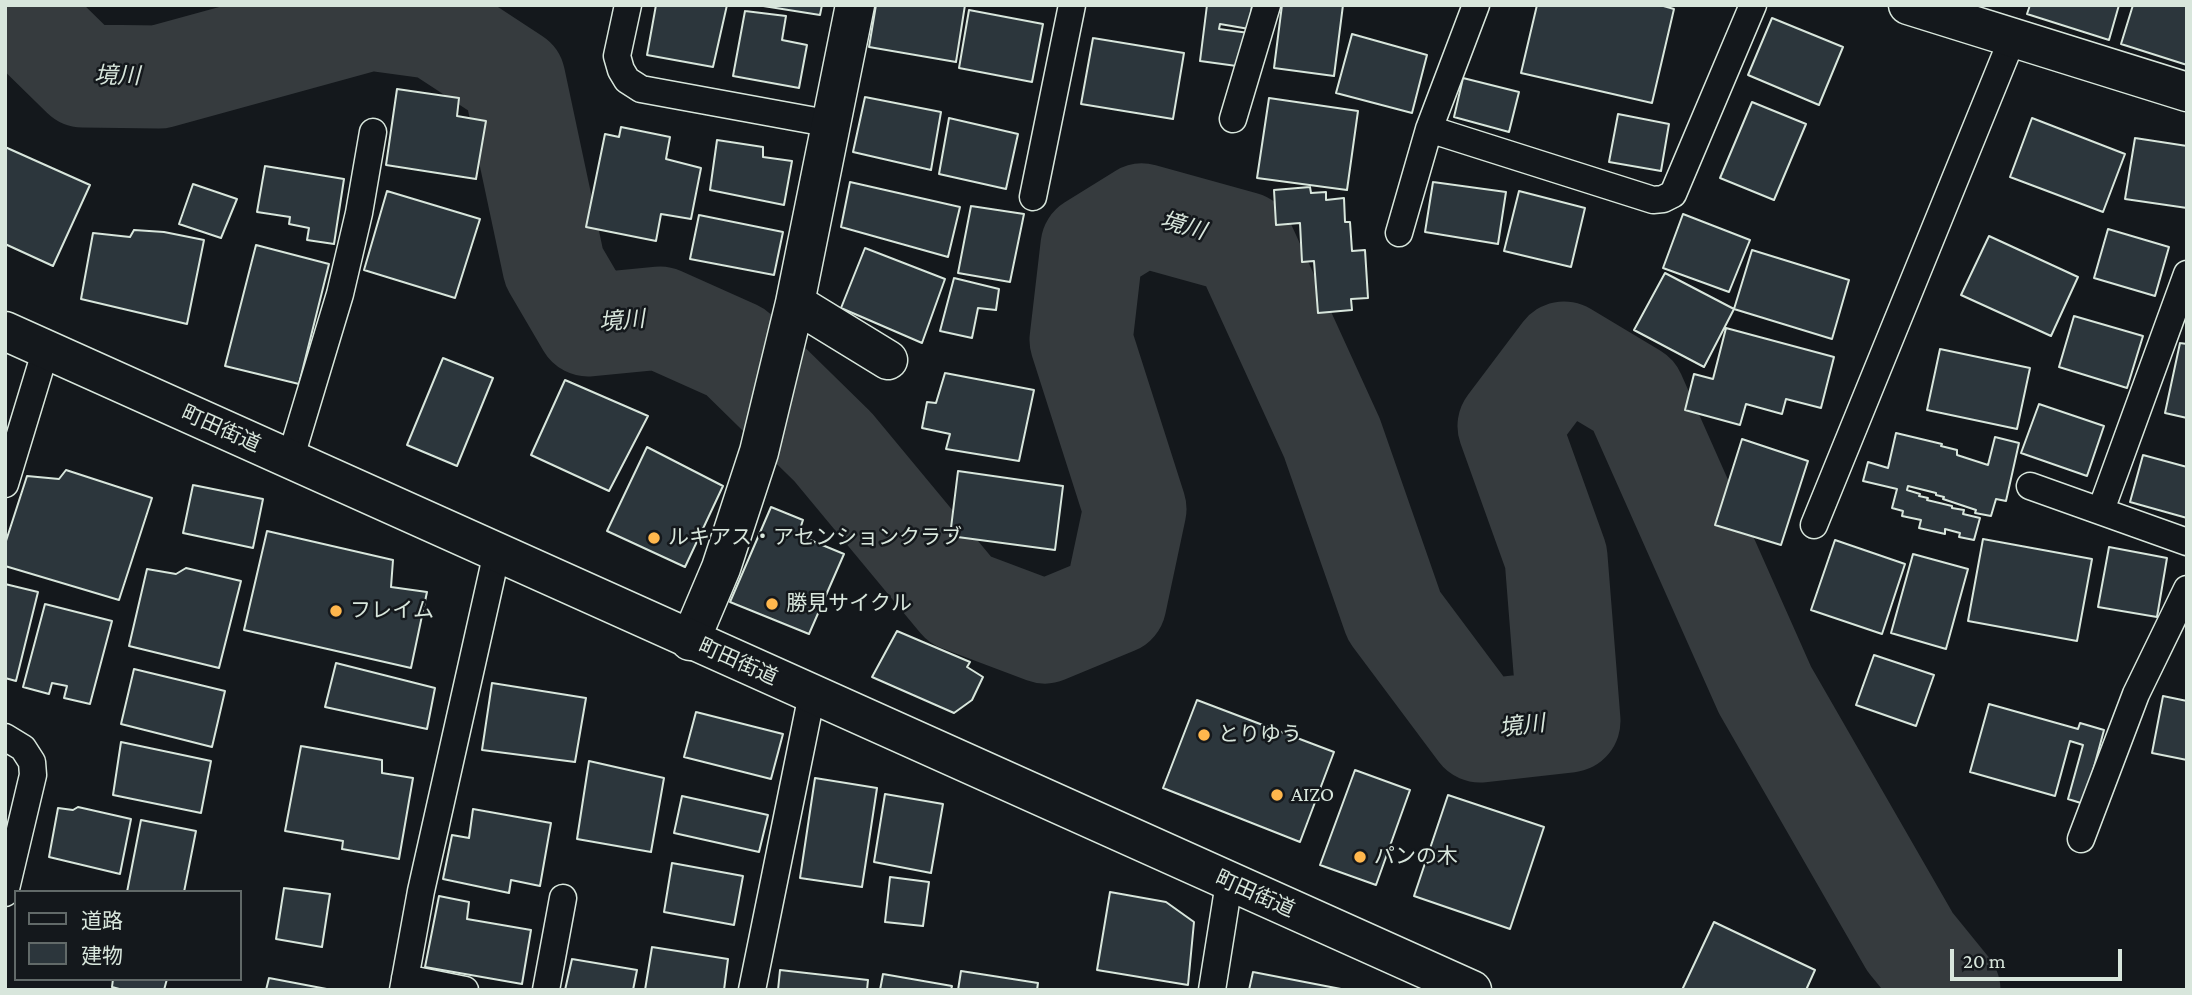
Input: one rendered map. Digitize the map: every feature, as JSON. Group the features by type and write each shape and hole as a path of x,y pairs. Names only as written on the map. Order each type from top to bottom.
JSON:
{"main road":[{"path":"690,641 721,568 759,452 792,314 855,5"},
{"path":"1908,5 2187,92"},
{"path":"792,314 888,360"},
{"name":"町田街道","path":"5,331 1472,990"}],"lane":[{"path":"628,5 617,55 627,80 641,89 832,124"},
{"path":"1033,197 1072,5"},
{"path":"1233,119 1267,5"},
{"path":"1399,233 1429,130 1476,5"},
{"path":"1429,130 1653,200 1663,199 1673,194 1754,5"},
{"path":"1814,525 2013,37"},
{"path":"290,460 340,294 359,213 373,132"},
{"path":"2101,510 2187,274"},
{"path":"5,484 46,349"},
{"path":"2030,486 2187,541"},
{"path":"465,990 404,984 421,891 497,552"},
{"path":"2081,839 2136,694 2187,589"},
{"path":"752,990 812,694"},
{"path":"5,737 23,748 32,762 33,775 5,893"},
{"path":"1212,990 1229,883"},
{"path":"546,990 563,898"}],"building":[{"path":"656,5 727,5 713,67 647,55"},
{"path":"757,5 822,5 820,15"},
{"path":"876,5 965,5 956,62 869,47"},
{"path":"1207,5 1252,5 1249,29 1220,24 1219,29 1249,33 1244,67 1200,61"},
{"path":"1282,5 1343,5 1334,76 1274,68"},
{"path":"1537,5 1660,5 1674,9 1652,103 1521,73"},
{"path":"2030,5 2119,5 2109,40 2027,14"},
{"path":"2133,5 2187,5 2187,65 2121,44"},
{"path":"969,10 1043,24 1032,82 959,68"},
{"path":"745,11 786,16 782,40 807,45 799,88 733,76"},
{"path":"1772,18 1843,47 1819,105 1748,75"},
{"path":"1352,34 1427,55 1412,113 1336,93"},
{"path":"1093,38 1184,53 1173,119 1081,104"},
{"path":"1463,78 1519,92 1509,132 1454,117"},
{"path":"397,89 459,98 457,116 486,121 476,179 386,165"},
{"path":"865,97 941,112 931,170 853,152"},
{"path":"1269,98 1358,111 1347,190 1257,178"},
{"path":"1752,102 1806,124 1774,200 1720,178"},
{"path":"1618,114 1669,124 1661,171 1609,162"},
{"path":"949,118 1018,134 1006,189 939,174"},
{"path":"2032,118 2125,154 2103,212 2010,177"},
{"path":"621,127 670,137 666,159 701,168 691,219 661,214 656,241 586,227 605,134 619,137"},
{"path":"2135,138 2187,146 2187,208 2125,199"},
{"path":"717,140 763,147 763,157 792,161 784,205 710,190"},
{"path":"5,147 90,185 53,266 5,244"},
{"path":"265,166 344,179 334,244 307,240 309,228 289,224 290,217 257,212"},
{"path":"850,182 960,207 948,257 841,227"},
{"path":"1433,182 1506,192 1498,244 1425,232"},
{"path":"193,184 237,199 221,238 179,224"},
{"path":"1310,187 1311,193 1326,192 1326,200 1344,198 1345,222 1350,222 1352,251 1365,250 1368,298 1351,299 1352,310 1318,313 1314,261 1302,262 1300,223 1276,225 1274,190"},
{"path":"387,191 480,219 455,298 364,270"},
{"path":"1519,191 1585,208 1571,267 1504,251"},
{"path":"971,206 1024,214 1010,282 958,273"},
{"path":"1683,214 1750,240 1729,292 1663,268"},
{"path":"699,215 783,232 774,275 690,259"},
{"path":"2108,229 2169,247 2155,296 2094,278"},
{"path":"134,230 164,232 204,240 187,324 81,299 93,233 130,237"},
{"path":"1989,236 2078,277 2051,336 1961,295"},
{"path":"256,245 329,264 299,384 225,366"},
{"path":"865,248 945,279 922,343 841,308"},
{"path":"1752,250 1849,280 1832,339 1734,309"},
{"path":"1665,273 1734,309 1704,367 1634,330"},
{"path":"954,278 999,289 996,310 978,308 972,338 940,331"},
{"path":"2074,316 2143,336 2127,388 2059,367"},
{"path":"1726,328 1834,357 1821,408 1786,399 1782,414 1746,404 1740,425 1685,410 1694,374 1713,379"},
{"path":"2180,343 2187,344 2187,418 2165,413"},
{"path":"1940,349 2030,368 2017,429 1927,410"},
{"path":"443,358 493,378 457,466 407,445"},
{"path":"945,373 1034,390 1019,461 946,449 950,434 922,428 927,402 936,403"},
{"path":"565,380 648,416 609,491 531,455"},
{"path":"2039,404 2104,426 2087,476 2021,453"},
{"path":"1896,433 1942,444 1941,446 1957,450 1957,455 1988,465 1995,437 2019,443 2006,501 1996,499 1991,516 1975,513 1976,510 1943,499 1944,497 1936,493 1908,486 1907,490 1928,498 1927,500 1964,510 1963,514 1980,518 1974,540 1959,537 1960,533 1945,529 1945,534 1919,528 1921,520 1902,516 1903,511 1892,508 1897,489 1863,481 1868,462 1888,468"},
{"path":"1742,439 1808,461 1781,545 1715,525"},
{"path":"647,447 723,486 685,567 607,531"},
{"path":"2143,455 2187,467 2187,518 2130,502"},
{"path":"66,470 152,498 119,600 5,566 5,544 27,476 59,479"},
{"path":"958,471 1063,486 1055,550 950,536"},
{"path":"193,485 263,499 253,548 183,533"},
{"path":"771,507 803,520 798,535 844,554 809,634 730,602"},
{"name":"フレイム","path":"267,531 393,560 391,587 427,592 411,668 244,630"},
{"path":"1983,539 2092,559 2077,641 1968,621"},
{"path":"1835,540 1905,564 1882,634 1811,610"},
{"path":"2109,547 2167,558 2157,617 2098,607"},
{"path":"1913,554 1968,569 1946,649 1891,633"},
{"path":"186,568 241,581 219,668 129,646 147,569 176,574"},
{"path":"5,584 38,592 16,681 5,678"},
{"path":"45,604 112,621 90,704 64,698 67,686 52,683 49,694 23,687"},
{"path":"897,631 970,662 967,667 983,677 972,700 954,713 872,677"},
{"path":"1874,655 1934,675 1916,726 1856,705"},
{"path":"336,663 435,688 427,729 325,707"},
{"path":"134,669 225,691 212,747 121,724"},
{"path":"492,683 586,698 575,762 482,750"},
{"path":"2163,696 2187,701 2187,760 2152,753"},
{"path":"1197,700 1334,752 1300,842 1163,788"},
{"path":"1989,704 2078,729 2080,723 2104,730 2084,804 2068,799 2083,745 2070,741 2055,796 1970,772"},
{"path":"696,712 783,734 771,779 684,757"},
{"path":"121,742 211,761 201,813 113,795"},
{"path":"301,746 382,760 382,773 413,778 399,859 342,849 343,841 285,831"},
{"path":"589,761 664,778 651,852 577,839"},
{"path":"1355,770 1410,790 1376,885 1320,865"},
{"path":"815,778 877,788 862,887 800,878"},
{"path":"885,794 943,804 931,873 874,862"},
{"path":"1448,795 1544,827 1510,929 1414,896"},
{"path":"682,796 768,815 759,852 674,833"},
{"path":"78,807 131,819 120,874 49,857 58,808 73,810"},
{"path":"473,809 551,823 540,886 511,880 509,893 443,879 452,835 469,838"},
{"path":"141,820 196,831 184,890 127,890"},
{"path":"672,863 743,876 734,925 664,912"},
{"path":"890,877 929,882 923,926 885,922"},
{"path":"284,888 330,894 322,947 276,939"},
{"path":"1110,892 1166,902 1194,922 1188,985 1097,970"},
{"path":"439,896 469,902 467,919 531,930 522,984 425,967"},
{"path":"1714,922 1815,970 1806,990 1682,990"},
{"path":"652,947 728,959 724,990 645,990"},
{"path":"572,959 637,970 633,990 565,990"},
{"path":"780,970 868,980 867,990 778,990"},
{"path":"961,971 1038,983 1037,990 958,990"},
{"path":"1253,972 1341,989 1341,990 1249,990"},
{"path":"883,974 952,986 951,990 880,990"},
{"path":"269,978 332,990 266,990"},
{"path":"113,981 166,981 164,990 123,990 112,987"}],"waterway":[{"name":"境川","path":"24,5 34,28 83,76 159,77 370,19 436,28 514,79 554,267 588,325 660,318 736,352 833,447 960,600 1045,632 1115,603 1135,509 1081,340 1092,246 1142,215 1243,243 1332,438 1394,616 1480,731 1569,721 1556,557 1509,426 1564,353 1634,395 1765,690 1910,942 1949,990"}],"place":[{"name":"ルキアス・アセンションクラブ","path":"654,538"},
{"name":"勝見サイクル","path":"772,604"},
{"name":"フレイム","path":"336,611"},
{"name":"とりゆう","path":"1204,735"},
{"name":"AIZO","path":"1277,795"},
{"name":"パンの木","path":"1360,857"}]}
